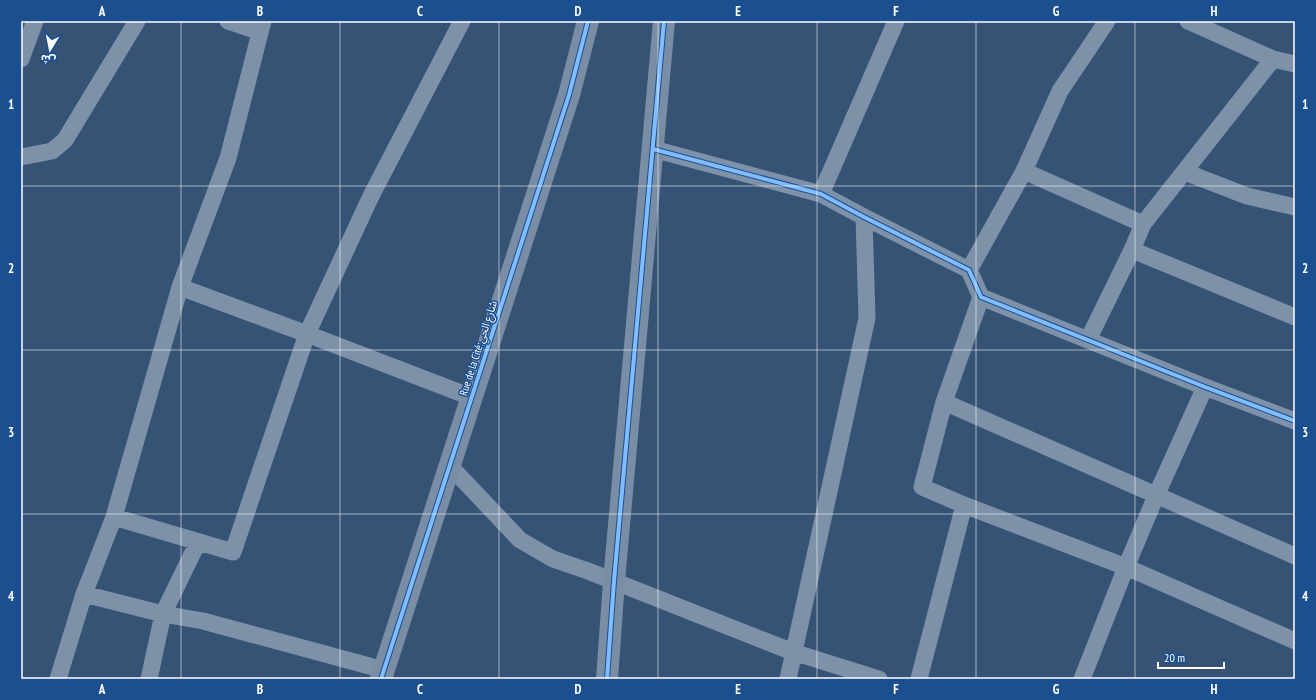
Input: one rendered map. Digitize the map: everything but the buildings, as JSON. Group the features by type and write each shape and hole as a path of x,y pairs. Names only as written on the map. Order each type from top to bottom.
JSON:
{"street":[{"path":"21,59 35,21"},
{"path":"21,157 52,151 65,140 137,21"},
{"path":"58,679 84,594 114,517 180,287 228,158 261,27 228,21"},
{"path":"114,517 233,552 307,334 371,196 462,21"},
{"name":"Rue de la Cité;شارع الحي","path":"382,674 569,95 588,21"},
{"path":"607,679 614,581 664,21"},
{"path":"821,194 896,21"},
{"path":"969,270 1024,171 1060,91 1107,21"},
{"path":"1188,21 1273,59 1295,64"},
{"path":"1088,340 1143,224 1273,59"},
{"path":"652,150 821,194 969,270 980,297 944,402 922,487 964,505 1126,567 1295,641"},
{"path":"1024,171 1143,224"},
{"path":"1185,172 1246,196 1295,207"},
{"path":"788,679 867,318 864,217"},
{"path":"1132,250 1295,317"},
{"path":"180,287 471,397"},
{"path":"980,297 1205,388 1295,422"},
{"path":"1082,679 1156,496 1205,388"},
{"path":"944,402 1295,556"},
{"path":"449,466 520,540 553,559 614,581 793,652 879,679"},
{"path":"919,679 964,505"},
{"path":"149,679 163,614 198,542"},
{"path":"84,594 163,614 203,621 382,674"}],"cycle path":[{"path":"381,679 569,95 588,21"},
{"path":"607,679 614,581 664,21"},
{"path":"653,149 821,194 969,270 981,297 1205,387 1295,421"}]}
